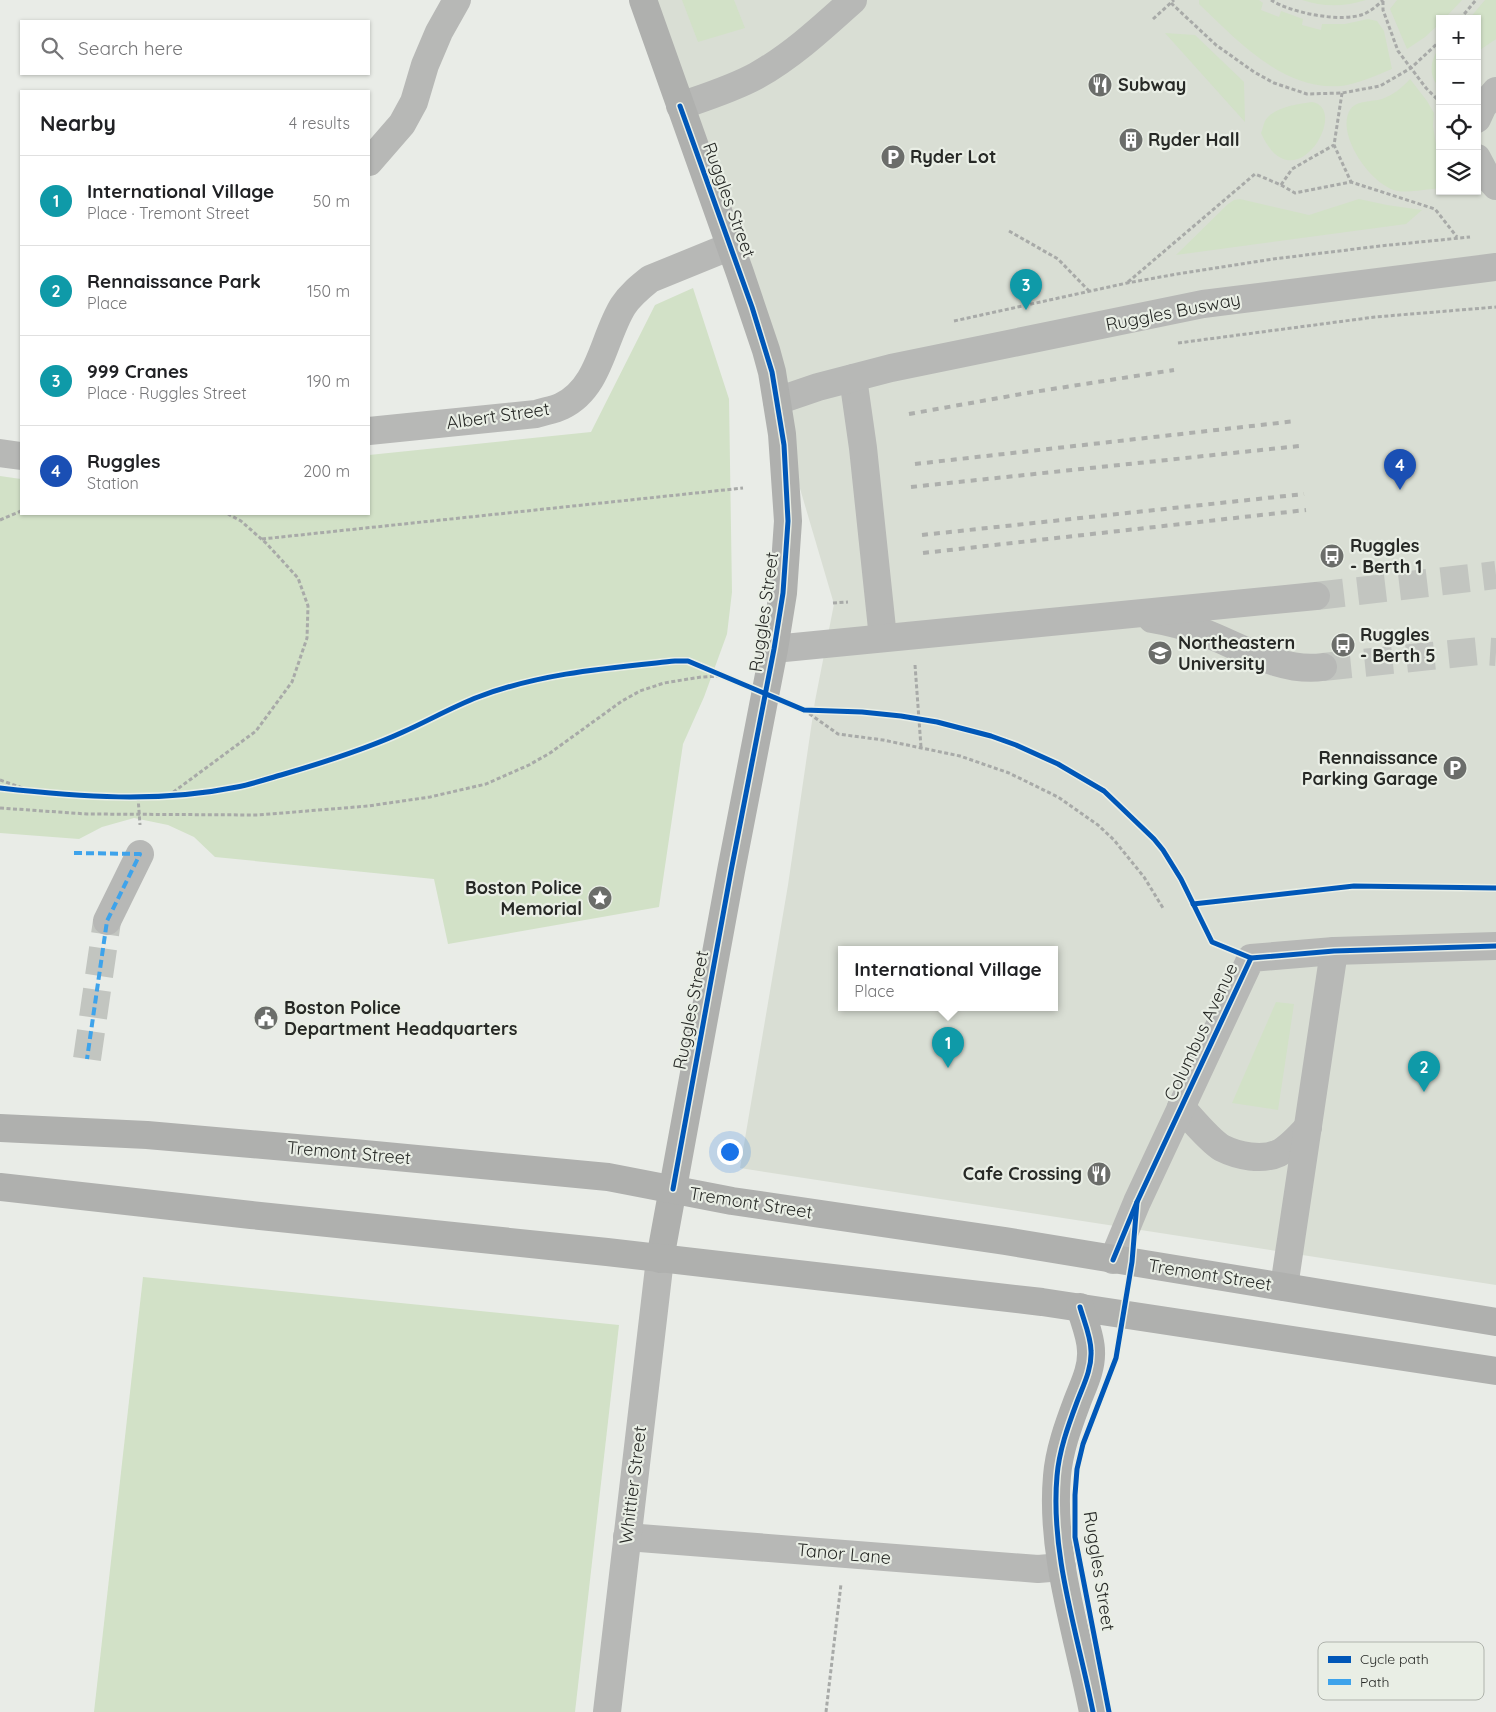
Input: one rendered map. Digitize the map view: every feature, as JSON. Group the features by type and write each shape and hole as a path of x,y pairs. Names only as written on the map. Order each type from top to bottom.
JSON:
{"main road":[{"name":"Ruggles Street","path":"643,0 766,350 784,445 788,521 783,593 774,649 660,1259"},
{"name":"Tremont Street","path":"0,1128 147,1135 354,1152 608,1178 732,1201 1005,1242 1496,1322"},
{"path":"0,1187 607,1252 1080,1307 1496,1371"},
{"name":"Ruggles Street","path":"1080,1307 1090,1340 1090,1368 1064,1442 1057,1475 1056,1514 1062,1567 1093,1712"}],"street":[{"path":"370,161 402,124 414,102 438,32 457,0"},
{"path":"680,106 756,76 802,45 854,0"},
{"path":"1481,110 1496,91"},
{"path":"1481,166 1486,175 1496,186"},
{"name":"Albert Street","path":"370,431 536,414 563,406 582,391 594,371 622,307 640,287 650,279 731,246"},
{"name":"Ruggles Busway","path":"777,401 891,368 1222,301 1496,267"},
{"path":"853,378 863,448 883,638"},
{"path":"0,453 20,456"},
{"path":"774,649 1316,596"},
{"path":"1134,615 1185,627 1254,654 1292,666 1323,667"},
{"path":"107,921 140,841"},
{"name":"Columbus Avenue","path":"1113,1260 1137,1202 1251,958 1334,950 1496,946"},
{"path":"1284,1287 1334,950"},
{"path":"1181,1107 1222,1147 1244,1156 1262,1157 1278,1153 1294,1142 1308,1127"},
{"name":"Whittier Street","path":"607,1712 660,1259"},
{"name":"Tanor Lane","path":"627,1537 1038,1569 1062,1567"}],"path":[{"path":"1272,0 1299,11 1323,17 1363,14 1383,0"},
{"path":"1383,0 1383,10 1398,51 1436,98"},
{"path":"1463,15 1476,0"},
{"path":"1153,19 1173,1 1216,45 1254,72 1274,83 1307,94 1342,93 1380,86 1410,68 1436,45"},
{"path":"1342,93 1334,145 1351,182"},
{"path":"1281,185 1292,169 1334,145"},
{"path":"1128,283 1254,174 1295,193 1351,182 1436,209 1457,237"},
{"path":"1008,231 1058,259 1089,291"},
{"path":"1170,344 1365,318 1496,307"},
{"path":"262,539 743,488"},
{"path":"0,520 20,511"},
{"path":"168,796 256,731 292,682 307,638 308,606 298,578 262,539 241,520 230,515"},
{"path":"833,603 850,602"},
{"path":"915,664 920,746"},
{"path":"710,670 804,710 838,734 920,746 960,756 1008,773 1058,797 1098,825 1128,855 1144,876 1163,908"},
{"path":"0,808 88,814 258,815 416,800 468,789 499,779 529,765 550,753 622,701 640,691 664,683 701,677 722,676"},
{"path":"804,710 814,710"},
{"path":"910,717 928,720"},
{"path":"0,780 34,792"},
{"path":"8,789 43,793"},
{"path":"158,796 182,795"},
{"path":"129,797 148,797"},
{"path":"138,797 140,841"},
{"path":"826,1712 844,1554"}],"shaded area":[{"name":"Northeastern University","path":"643,0 1496,0 1496,1285 740,1168 788,885 815,701 834,604 781,424"}],"green space":[{"path":"682,0 734,0 745,28 698,42"},
{"path":"1199,0 1259,0 1263,3 1261,10 1279,17 1281,11 1303,19 1302,25 1321,30 1322,24 1345,24 1368,19 1377,21 1384,31 1392,69 1361,81 1341,86 1320,85 1300,80 1281,72 1246,48 1199,4"},
{"path":"1302,0 1366,0 1334,5"},
{"path":"1397,0 1462,0 1448,15 1436,15 1436,27 1407,49 1390,9"},
{"path":"1485,0 1496,0 1496,39 1481,49 1481,15 1472,15"},
{"path":"1165,33 1195,35 1244,82 1245,122"},
{"path":"1436,54 1436,84 1432,73"},
{"path":"1410,79 1434,113 1436,188 1398,191 1388,187 1367,170 1352,145 1347,120 1350,110 1356,104 1386,97"},
{"path":"1312,102 1322,108 1325,120 1322,134 1314,148 1302,157 1288,160 1274,153 1261,133 1265,121 1280,109"},
{"path":"1240,199 1309,215 1359,199 1422,210 1406,224 1176,255 1228,204"},
{"path":"693,288 729,399 732,592 727,634 704,697 683,744 659,907 448,944 434,879 215,857 194,837 168,825 134,818 102,827 79,839 0,833 0,476 20,479 20,515 370,515 370,455 591,432 655,305"},
{"path":"1276,1002 1294,1004 1278,1110 1232,1103"},
{"path":"143,1277 619,1325 575,1712 94,1712"}],"tunnel":[{"path":"1316,596 1496,575"},
{"path":"1323,667 1480,651 1496,652"},
{"path":"87,1059 107,921"}],"railway":[{"path":"909,414 1174,370"},
{"path":"915,464 1296,421"},
{"path":"911,487 1299,446"},
{"path":"922,535 1304,494"},
{"path":"923,553 1306,510"}],"marked path":[{"path":"74,853 140,854 107,921 87,1059"}],"cycle path":[{"path":"673,1189 774,649 783,593 788,521 784,445 772,372 752,307 680,106"},
{"path":"0,788 89,796 149,797 208,792 237,787 358,750 388,739 468,701 526,682 600,669 688,661 804,710 862,712 937,722 991,736 1058,764 1104,791 1154,839 1181,879 1212,942 1251,958 1334,951 1496,946"},
{"path":"1193,904 1354,886 1496,888"},
{"path":"1113,1260 1137,1202 1251,958"},
{"path":"1109,1712 1075,1537 1075,1495 1077,1469 1083,1444 1116,1358 1132,1262 1137,1202"},
{"path":"1080,1307 1090,1340 1091,1358 1087,1377 1070,1420 1062,1448 1057,1476 1056,1505 1061,1565 1093,1712"}],"place":[{"name":"Subway","path":"1100,85"},
{"name":"Ryder Hall","path":"1131,140"},
{"name":"Ryder Lot","path":"893,157"},
{"name":"999 Cranes","path":"1026,310"},
{"name":"Ruggles","path":"1400,490"},
{"name":"Ruggles - Berth 1","path":"1332,556"},
{"name":"Ruggles - Berth 5","path":"1343,645"},
{"name":"Northeastern University","path":"1160,653"},
{"name":"Rennaissance Parking Garage","path":"1455,768"},
{"name":"Boston Police Memorial","path":"600,898"},
{"name":"Boston Police Department Headquarters","path":"266,1018"},
{"name":"International Village","path":"948,1068"},
{"name":"Rennaissance Park","path":"1424,1092"},
{"name":"Cafe Crossing","path":"1099,1174"}]}
